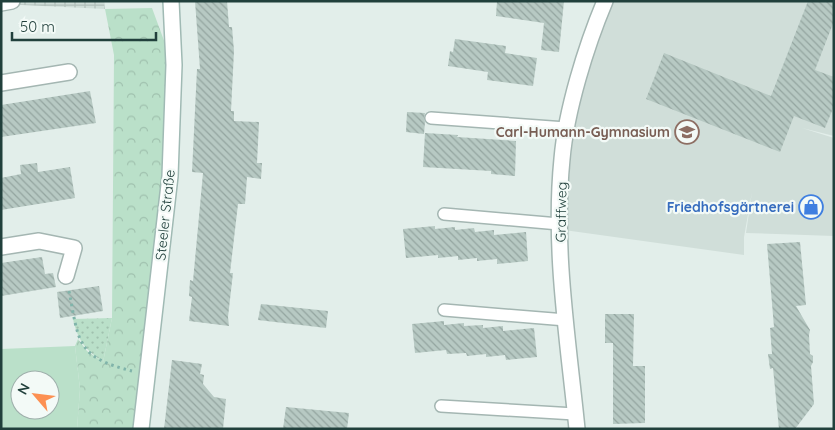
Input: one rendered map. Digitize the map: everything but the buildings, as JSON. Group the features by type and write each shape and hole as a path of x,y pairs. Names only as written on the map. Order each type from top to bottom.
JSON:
{"street":[{"path":"1,3 12,1"},
{"name":"Steeler Straße","path":"141,429 170,176 174,65 172,1"},
{"name":"Graffweg","path":"576,421 561,281 562,160 566,128 581,72 598,17 605,1"},
{"path":"1,83 69,72"},
{"path":"1,247 39,241 74,248 66,276"}],"lane":[{"path":"431,118 566,128"},
{"path":"444,214 560,224"},
{"path":"444,310 566,320"},
{"path":"442,406 576,421"}],"path":[{"path":"66,276 78,338 87,351 103,362 147,375"}],"shaded area":[{"path":"1,1 104,1 105,9 1,4"},
{"name":"Carl-Humann-Gymnasium","path":"610,1 834,1 834,136 802,128 834,138 834,236 746,233 752,192 744,237 744,255 564,230 574,128 586,73"}],"green space":[{"path":"152,8 173,65 141,429 77,429 80,389 75,346 78,339 87,351 103,362 112,318 114,55 105,9"},
{"path":"112,318 103,362 83,344 73,319"},
{"path":"75,346 80,389 77,429 1,429 1,349"}],"place":[{"name":"Carl-Humann-Gymnasium","path":"687,132"},
{"name":"Friedhofsgärtnerei","path":"811,207"}]}
